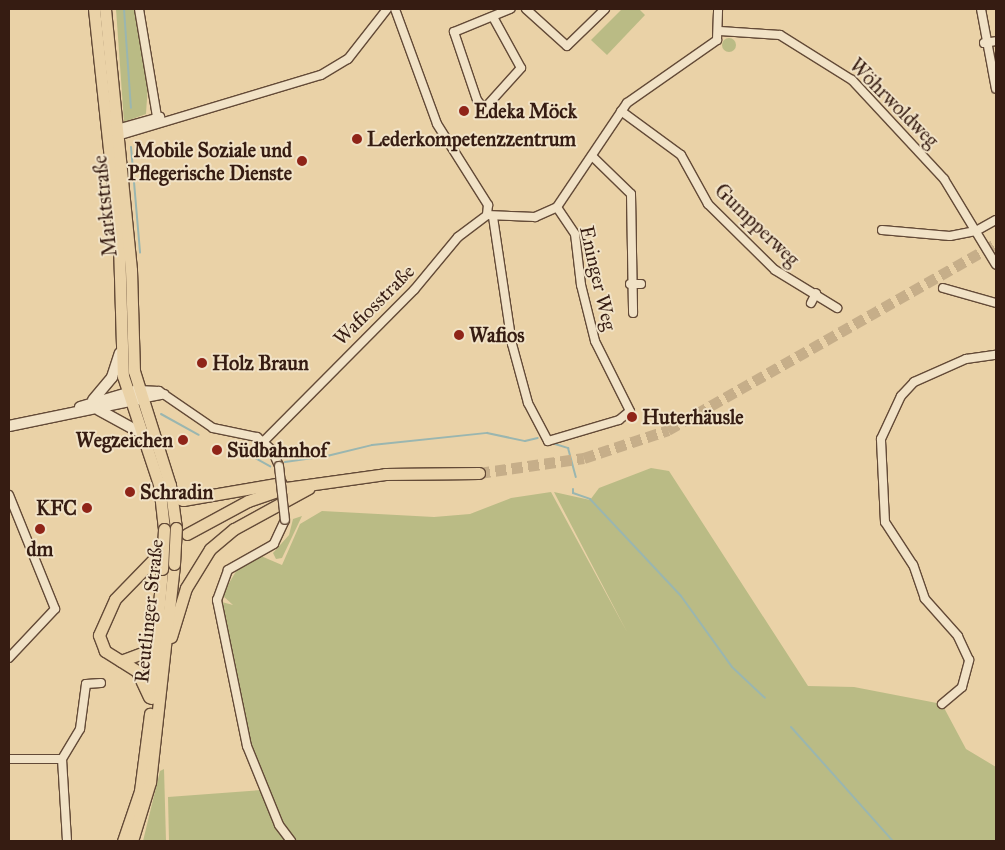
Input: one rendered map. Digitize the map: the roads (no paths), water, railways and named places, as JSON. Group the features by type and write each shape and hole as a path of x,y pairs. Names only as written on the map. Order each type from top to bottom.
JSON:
{"main road":[{"name":"Marktstraße","path":"94,9 112,133 133,395"},
{"name":"Marktstraße","path":"104,9 119,244 121,350 133,395"},
{"path":"88,405 112,377 121,350"},
{"path":"61,414 88,405 133,395"},
{"path":"9,426 61,414 98,409 133,395"},
{"name":"Reutlinger Straße","path":"133,395 139,432 158,484 164,529 151,703 134,835"},
{"name":"Reutlinger Straße","path":"133,395 178,498 174,564 150,782 134,835"},
{"path":"98,409 139,432"},
{"path":"187,534 266,494 324,482 385,474 480,473"},
{"path":"178,498 202,497 293,482 324,482"},
{"path":"162,670 186,588 210,549 234,529 301,492 324,482"},
{"path":"224,514 301,492"},
{"path":"151,703 142,677 105,651 100,627 115,599 154,558"},
{"path":"121,661 144,652 156,633"},
{"path":"123,841 134,835"}],"street":[{"path":"139,9 160,118"},
{"path":"112,133 160,118 321,75 348,59 387,9"},
{"path":"395,9 437,124 486,201 490,216 535,218 557,207"},
{"path":"492,17 521,68 484,109 477,100 454,32 510,9"},
{"path":"526,9 567,46 605,9"},
{"path":"718,9 720,31"},
{"path":"981,9 984,43 996,89"},
{"name":"Eninger Weg","path":"490,216 512,344 528,403 548,441 619,420 630,411 596,341 581,285 575,234 557,207 621,111 708,49 720,31"},
{"name":"Wöhrwoldweg","path":"720,31 780,34 845,74 926,156 957,197 996,266"},
{"path":"984,43 996,41"},
{"name":"Gumpperweg","path":"621,111 681,155 708,204 770,265 837,308"},
{"path":"592,156 630,194 632,314"},
{"name":"Wafiosstraße","path":"264,441 414,290 458,237 490,216"},
{"path":"882,230 945,237 976,231 996,220"},
{"path":"630,284 641,284"},
{"path":"943,288 996,303"},
{"path":"811,303 816,294"},
{"path":"942,704 962,687 969,660 958,636 925,599 913,565 884,522 881,439 901,396 914,382 966,359 996,355"},
{"path":"133,395 165,394 213,428 249,434 264,441 279,466 285,520 274,544 228,570 217,600 247,746 278,825 291,841"},
{"path":"9,495 55,609 9,658"},
{"path":"68,841 62,759 80,729 86,684 100,683"},
{"path":"9,759 62,759"}],"waterway":[{"path":"124,9 131,108"},
{"path":"131,147 140,253"},
{"path":"161,414 199,435"},
{"path":"327,456 372,445 487,433 525,441 538,438"},
{"path":"555,444 568,448 576,477"},
{"path":"237,448 270,466"},
{"path":"285,462 320,457"},
{"path":"573,489 573,493 590,499 681,596 732,667 765,698"},
{"path":"791,727 893,841"}],"tunnel":[{"path":"479,473 584,458 668,430 996,244"}],"place":[{"name":"Edeka Möck","path":"464,111"},
{"name":"Lederkompetenzzentrum","path":"357,139"},
{"name":"Mobile Soziale und Pflegerische Dienste","path":"302,161"},
{"name":"Wafios","path":"459,335"},
{"name":"Holz Braun","path":"202,363"},
{"name":"Huterhäusle","path":"632,417"},
{"name":"Wegzeichen","path":"183,440"},
{"name":"Südbahnhof","path":"217,450"},
{"name":"Schradin","path":"130,492"},
{"name":"KFC","path":"87,508"},
{"name":"dm","path":"40,529"}]}
